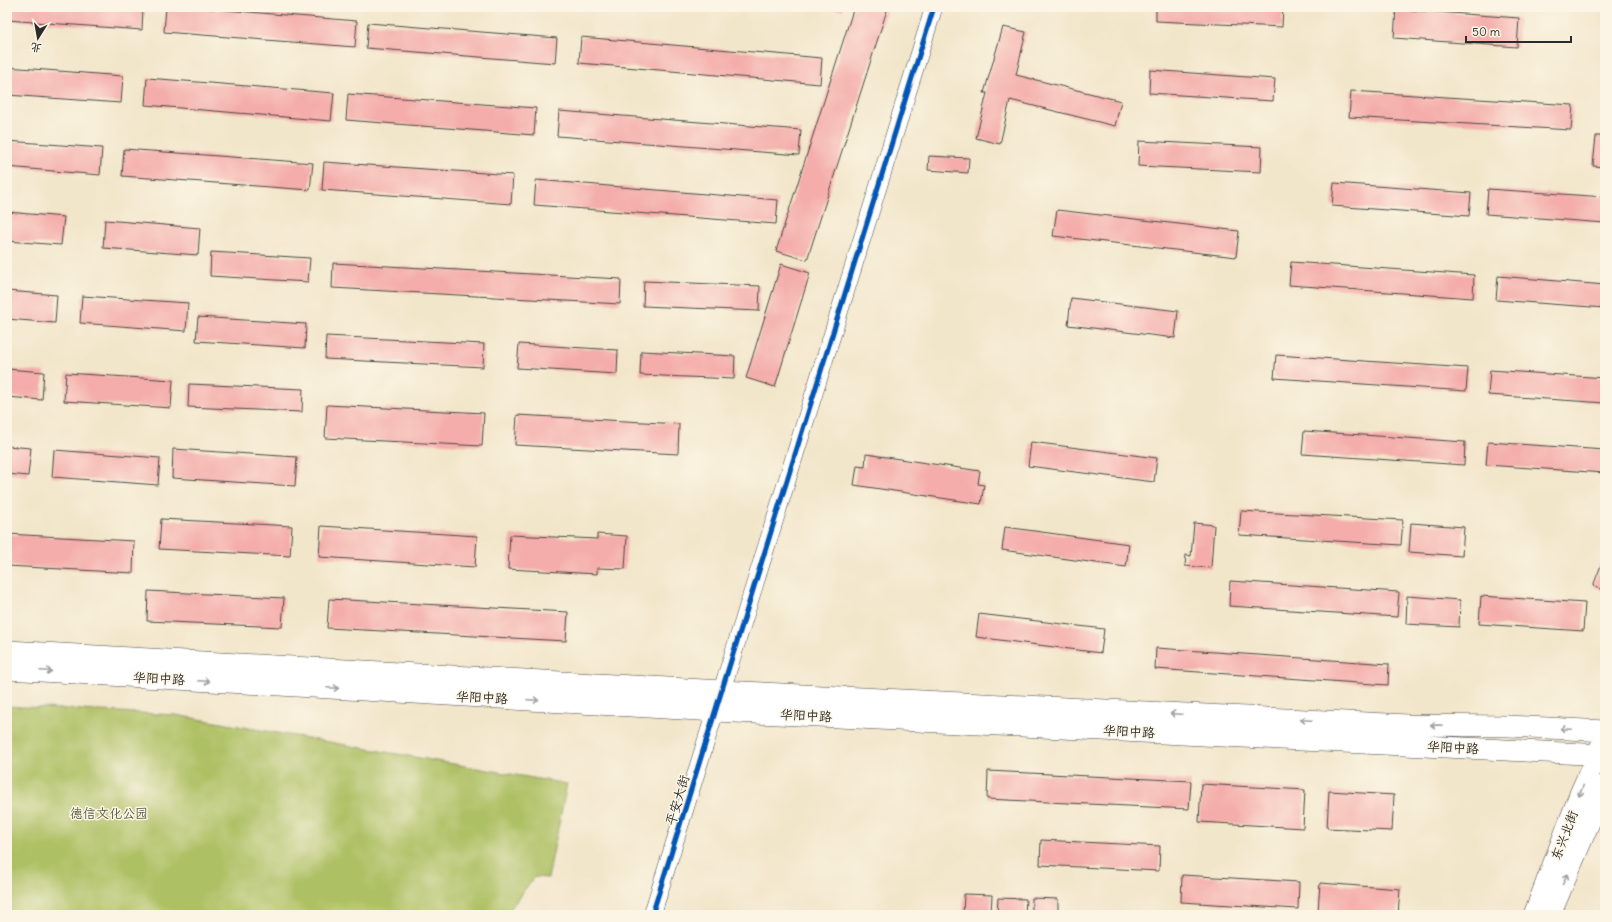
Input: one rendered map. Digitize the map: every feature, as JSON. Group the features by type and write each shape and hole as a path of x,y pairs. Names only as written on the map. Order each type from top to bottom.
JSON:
{"main road":[{"name":"华阳中路","path":"7,651 719,701 1602,750"},
{"name":"华阳中路","path":"7,669 719,701 1408,725 1509,726 1605,731"},
{"name":"东兴北街","path":"1534,915 1602,750"},
{"name":"东兴北街","path":"1550,915 1605,785"}],"street":[{"name":"平安大街","path":"652,915 934,7"}],"green space":[{"name":"德信文化公园","path":"7,706 176,715 567,784 548,878 534,877 506,915 7,915"}],"building":[{"path":"7,7 143,7 142,30 7,20"},
{"path":"166,7 188,7 357,21 355,47 164,32"},
{"path":"814,7 843,7 843,10"},
{"path":"854,7 888,7 807,260 776,251"},
{"path":"1156,7 1283,7 1282,27 1156,21"},
{"path":"1396,9 1519,18 1517,47 1394,38"},
{"path":"368,23 557,38 555,63 366,48"},
{"path":"1003,27 1026,32 1016,75 1121,101 1115,126 1010,100 1000,144 976,138 987,93 984,93"},
{"path":"581,37 822,58 820,84 579,63"},
{"path":"7,67 123,76 121,103 7,95"},
{"path":"1150,70 1275,79 1273,101 1149,93"},
{"path":"147,78 334,93 331,121 145,105"},
{"path":"1351,91 1573,105 1571,130 1349,117"},
{"path":"348,94 536,108 534,135 346,120"},
{"path":"559,111 801,130 799,155 557,136"},
{"path":"1596,136 1605,136 1605,167 1593,166"},
{"path":"7,141 102,148 100,175 7,167"},
{"path":"1139,141 1262,147 1261,172 1138,166"},
{"path":"124,149 313,163 310,190 122,176"},
{"path":"929,156 969,158 968,173 928,170"},
{"path":"324,162 513,175 511,204 322,190"},
{"path":"536,180 778,200 776,224 534,205"},
{"path":"1334,183 1471,193 1469,216 1332,206"},
{"path":"1488,189 1605,197 1605,223 1486,214"},
{"path":"1057,210 1239,231 1236,257 1053,236"},
{"path":"7,212 64,217 61,245 7,241"},
{"path":"105,220 200,228 198,255 103,248"},
{"path":"211,252 310,258 308,282 210,276"},
{"path":"1291,262 1474,275 1473,298 1289,285"},
{"path":"333,263 621,279 620,304 332,288"},
{"path":"781,264 810,273 775,387 746,378"},
{"path":"1498,276 1605,285 1605,308 1496,300"},
{"path":"644,281 760,286 759,311 643,306"},
{"path":"7,291 57,295 55,323 7,319"},
{"path":"82,296 188,303 186,331 80,323"},
{"path":"1071,298 1178,311 1175,338 1068,325"},
{"path":"198,317 306,324 305,348 196,341"},
{"path":"326,336 484,344 483,367 325,359"},
{"path":"519,344 618,350 617,374 517,368"},
{"path":"641,351 735,356 734,379 640,375"},
{"path":"1276,355 1468,368 1466,391 1274,378"},
{"path":"7,369 44,372 42,400 7,397"},
{"path":"1490,370 1605,378 1605,403 1488,395"},
{"path":"66,373 173,380 171,408 64,401"},
{"path":"189,384 303,389 302,412 188,407"},
{"path":"327,405 484,413 482,446 325,438"},
{"path":"517,415 679,424 678,454 515,445"},
{"path":"1304,431 1465,442 1464,465 1302,454"},
{"path":"1031,442 1157,458 1154,482 1028,466"},
{"path":"1488,442 1605,450 1605,473 1486,465"},
{"path":"7,446 31,448 28,476 7,474"},
{"path":"173,449 297,457 295,486 172,478"},
{"path":"54,450 160,458 158,485 52,477"},
{"path":"866,454 980,471 978,484 984,485 981,504 854,485 857,466 865,467"},
{"path":"1241,511 1403,520 1401,545 1239,535"},
{"path":"161,519 292,526 290,556 159,549"},
{"path":"1194,523 1214,525 1211,568 1185,566 1186,555 1191,556"},
{"path":"1411,523 1464,527 1462,556 1409,552"},
{"path":"321,526 477,536 475,567 319,557"},
{"path":"1005,527 1129,544 1126,567 1002,550"},
{"path":"7,534 134,541 133,573 7,566"},
{"path":"597,534 627,536 625,569 597,568 597,574 508,569 510,535 597,539"},
{"path":"1605,555 1605,591 1593,586"},
{"path":"1230,581 1399,592 1397,617 1229,606"},
{"path":"148,591 284,598 282,627 147,621"},
{"path":"1407,596 1460,600 1459,627 1406,624"},
{"path":"1481,596 1585,603 1583,631 1479,624"},
{"path":"329,599 568,612 566,641 327,628"},
{"path":"979,614 1104,629 1101,653 976,637"},
{"path":"1156,648 1389,664 1388,685 1155,669"},
{"path":"988,771 1191,781 1189,809 987,799"},
{"path":"1201,784 1305,790 1303,828 1199,822"},
{"path":"1329,791 1394,795 1392,831 1327,828"},
{"path":"1041,840 1160,846 1159,871 1040,865"},
{"path":"1182,875 1299,882 1298,909 1181,902"},
{"path":"1320,883 1400,889 1398,915 1369,915 1318,911"},
{"path":"964,894 992,895 991,915 963,915"},
{"path":"998,898 1026,899 1025,915 997,915"},
{"path":"1032,898 1058,899 1058,915 1032,915"}],"cycle path":[{"path":"652,915 934,7"}]}
